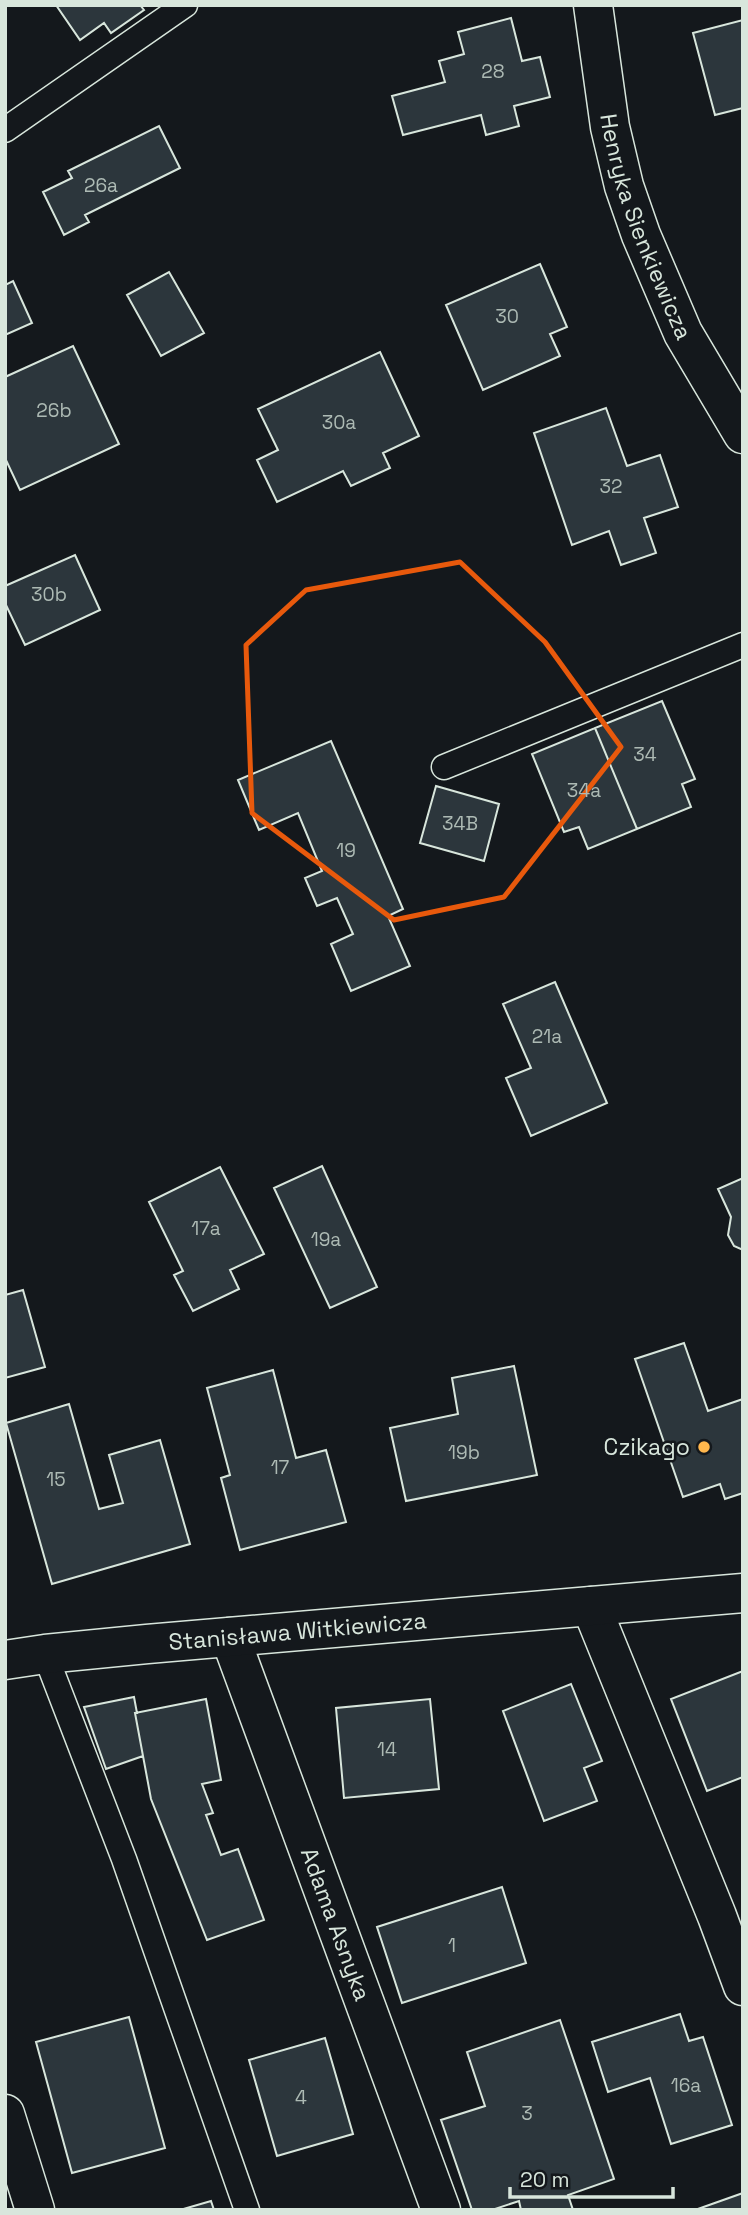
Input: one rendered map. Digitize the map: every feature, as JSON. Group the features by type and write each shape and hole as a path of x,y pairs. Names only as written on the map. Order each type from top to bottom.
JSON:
{"street":[{"name":"Henryka Sienkiewicza","path":"593,5 610,127 624,186 641,235 683,333 740,426"},
{"name":"Stanisława Witkiewicza","path":"5,1660 45,1654 743,1592"},
{"path":"591,1606 718,1916 743,1986"},
{"name":"Adama Asnyka","path":"230,1637 441,2210"},
{"path":"5,2114 35,2210"}],"lane":[{"path":"5,130 185,5"},
{"path":"444,767 743,645"},
{"path":"45,1654 124,1860 247,2210"}],"highlighted area":[{"path":"460,562 545,642 621,747 504,897 394,920 252,813 246,645 306,590"}],"building":[{"path":"56,5 140,5 144,10 111,33 104,23 80,40"},
{"path":"511,18 522,61 540,57 550,97 514,106 519,126 486,135 481,115 403,135 392,96 445,82 439,61 464,54 458,32"},
{"path":"743,20 743,108 715,115 693,33"},
{"path":"159,126 180,168 85,215 89,222 64,235 43,192 72,178 68,171"},
{"path":"540,264 567,327 550,334 560,356 483,390 446,305"},
{"path":"169,272 204,333 161,356 127,295"},
{"path":"13,281 32,323 5,335 5,285"},
{"path":"73,346 119,444 20,490 5,458 5,377"},
{"path":"380,352 419,436 383,453 390,468 351,486 343,471 277,502 257,460 278,450 258,409"},
{"path":"606,408 627,466 660,455 678,507 644,518 656,553 621,565 609,531 572,545 534,433"},
{"path":"75,555 100,610 25,645 5,603 5,586"},
{"path":"662,701 695,779 682,784 691,807 637,829 595,728"},
{"path":"595,728 637,829 588,849 579,827 564,832 532,754"},
{"path":"331,741 403,909 388,916 410,966 351,991 331,944 353,934 337,898 317,906 305,878 322,871 298,813 259,830 238,780"},
{"path":"436,786 499,804 484,861 420,843"},
{"path":"555,982 607,1103 531,1136 506,1078 531,1068 503,1004"},
{"path":"322,1166 377,1287 330,1308 274,1188"},
{"path":"220,1167 264,1254 230,1270 239,1289 193,1311 174,1275 183,1271 149,1202"},
{"path":"743,1178 743,1250 734,1246 728,1235 731,1217 718,1189"},
{"path":"23,1290 45,1367 5,1378 5,1295"},
{"name":"Czikago","path":"684,1343 708,1411 743,1399 743,1493 725,1499 720,1484 683,1497 635,1359"},
{"path":"514,1366 537,1475 406,1501 390,1428 458,1414 452,1378"},
{"path":"273,1370 296,1458 326,1450 346,1522 240,1550 221,1478 230,1475 207,1388"},
{"path":"69,1404 99,1509 123,1503 109,1455 160,1440 190,1544 52,1584 6,1423"},
{"path":"743,1671 743,1777 707,1791 671,1699"},
{"path":"571,1684 602,1761 584,1768 597,1801 544,1821 503,1711"},
{"path":"134,1697 143,1756 106,1769 84,1707"},
{"path":"206,1699 221,1780 202,1784 213,1813 206,1815 221,1855 238,1849 264,1920 207,1940 151,1799 135,1713"},
{"path":"430,1699 439,1789 344,1798 336,1708"},
{"path":"502,1887 526,1963 402,2003 377,1927"},
{"path":"680,2014 689,2041 703,2037 732,2125 671,2144 650,2078 608,2092 592,2042"},
{"path":"129,2017 165,2148 72,2173 36,2042"},
{"path":"560,2020 614,2179 568,2195 573,2210 521,2210 519,2201 492,2210 472,2210 441,2120 485,2106 467,2052"},
{"path":"325,2038 353,2134 277,2156 249,2060"},
{"path":"743,2193 743,2210 695,2210"},
{"path":"211,2201 214,2210 180,2210"}],"place":[{"name":"Czikago","path":"704,1447"}]}
